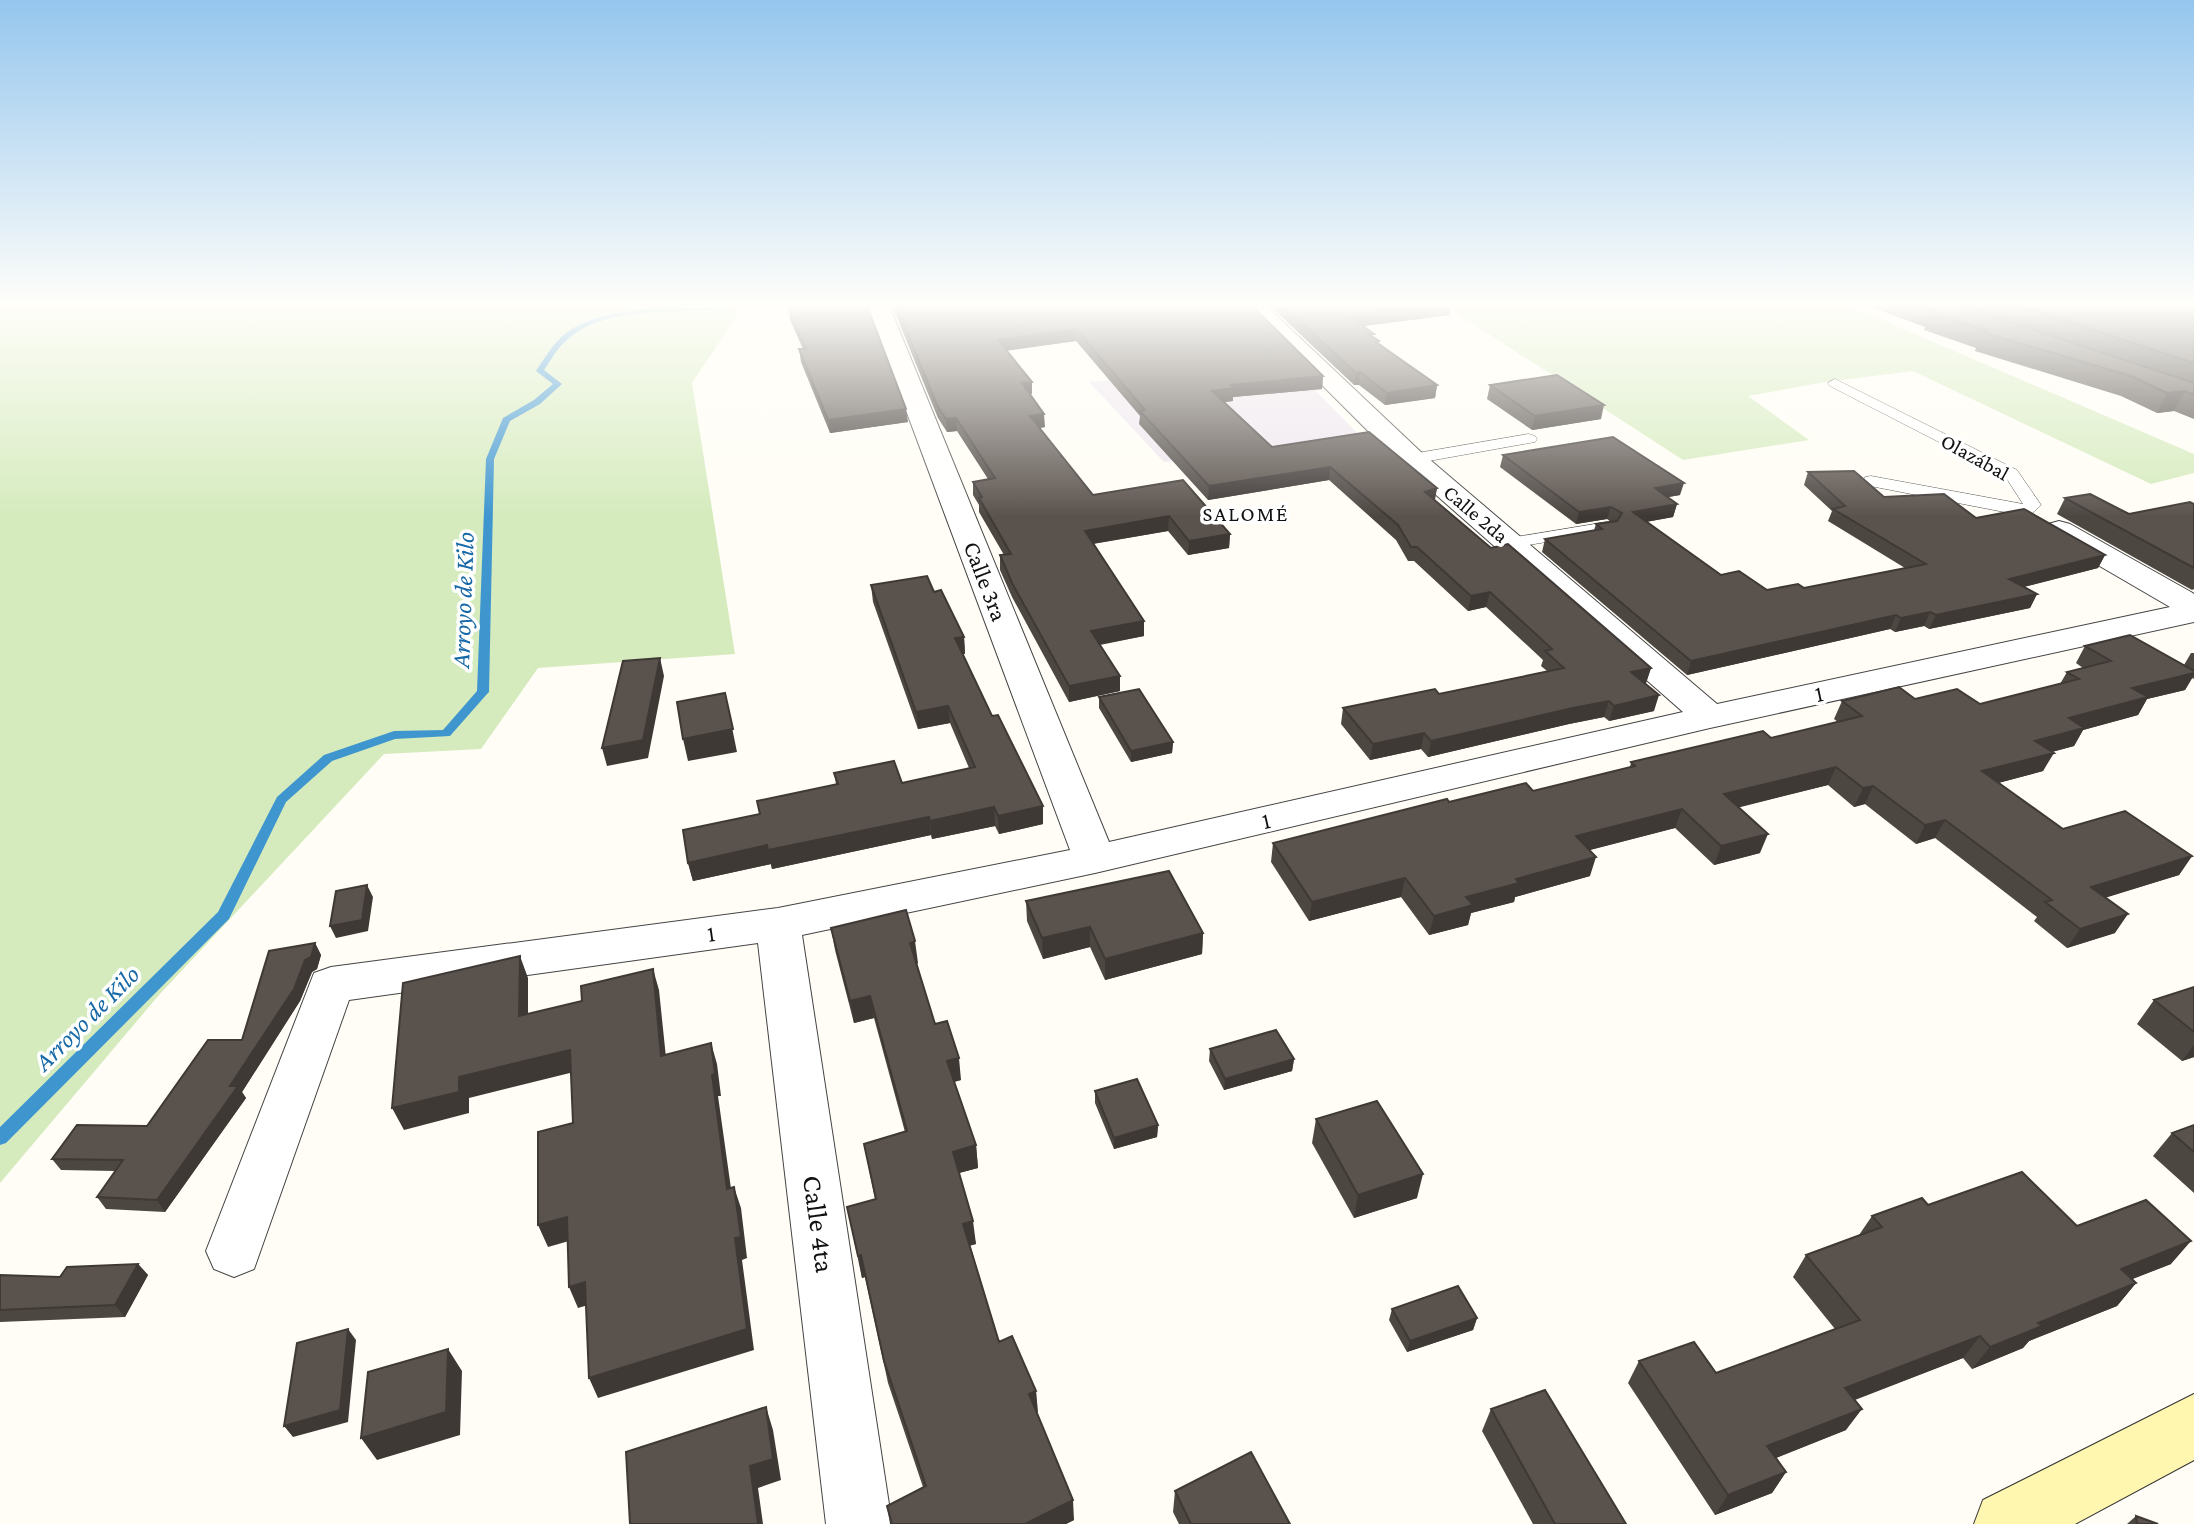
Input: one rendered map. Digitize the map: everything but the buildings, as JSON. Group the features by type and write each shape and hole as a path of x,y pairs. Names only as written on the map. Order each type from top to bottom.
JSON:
{"street":[{"name":"Calle 3ra","path":"905,374 1095,859"},
{"name":"Calle 2da","path":"1323,374 1412,460 1710,717"},
{"name":"Olazábal","path":"2025,511 2180,599 2194,612"},
{"name":"1","path":"234,1251 331,985 778,924 1095,859 1710,717 2194,612"},
{"name":"Calle 4ta","path":"778,924 859,1524"},
{"path":"2007,1524 2194,1426"}],"lane":[{"name":"Olazábal","path":"1835,383 2011,473 2032,505 2025,511"},
{"path":"1412,460 1529,439"},
{"path":"1871,481 2025,511"},
{"path":"1510,543 1607,527"}],"shaded area":[{"path":"1174,374 1243,374 1310,385 1361,437 1164,462 1089,382"}],"green space":[{"path":"0,374 698,374 692,383 735,654 538,668 481,749 384,754 159,995 0,1183"},
{"path":"1551,374 1888,374 1748,396 1809,440 1683,460"},
{"path":"1920,374 2008,374 2194,454 2194,473 2151,484"}],"waterway":[{"name":"Arroyo de Kilo","path":"0,1138 224,915 281,800 328,758 394,735 446,733 483,692 490,459 506,420 537,402 558,384 544,374"}],"district":[{"name":"SALOMÉ","path":"1246,514"}]}
